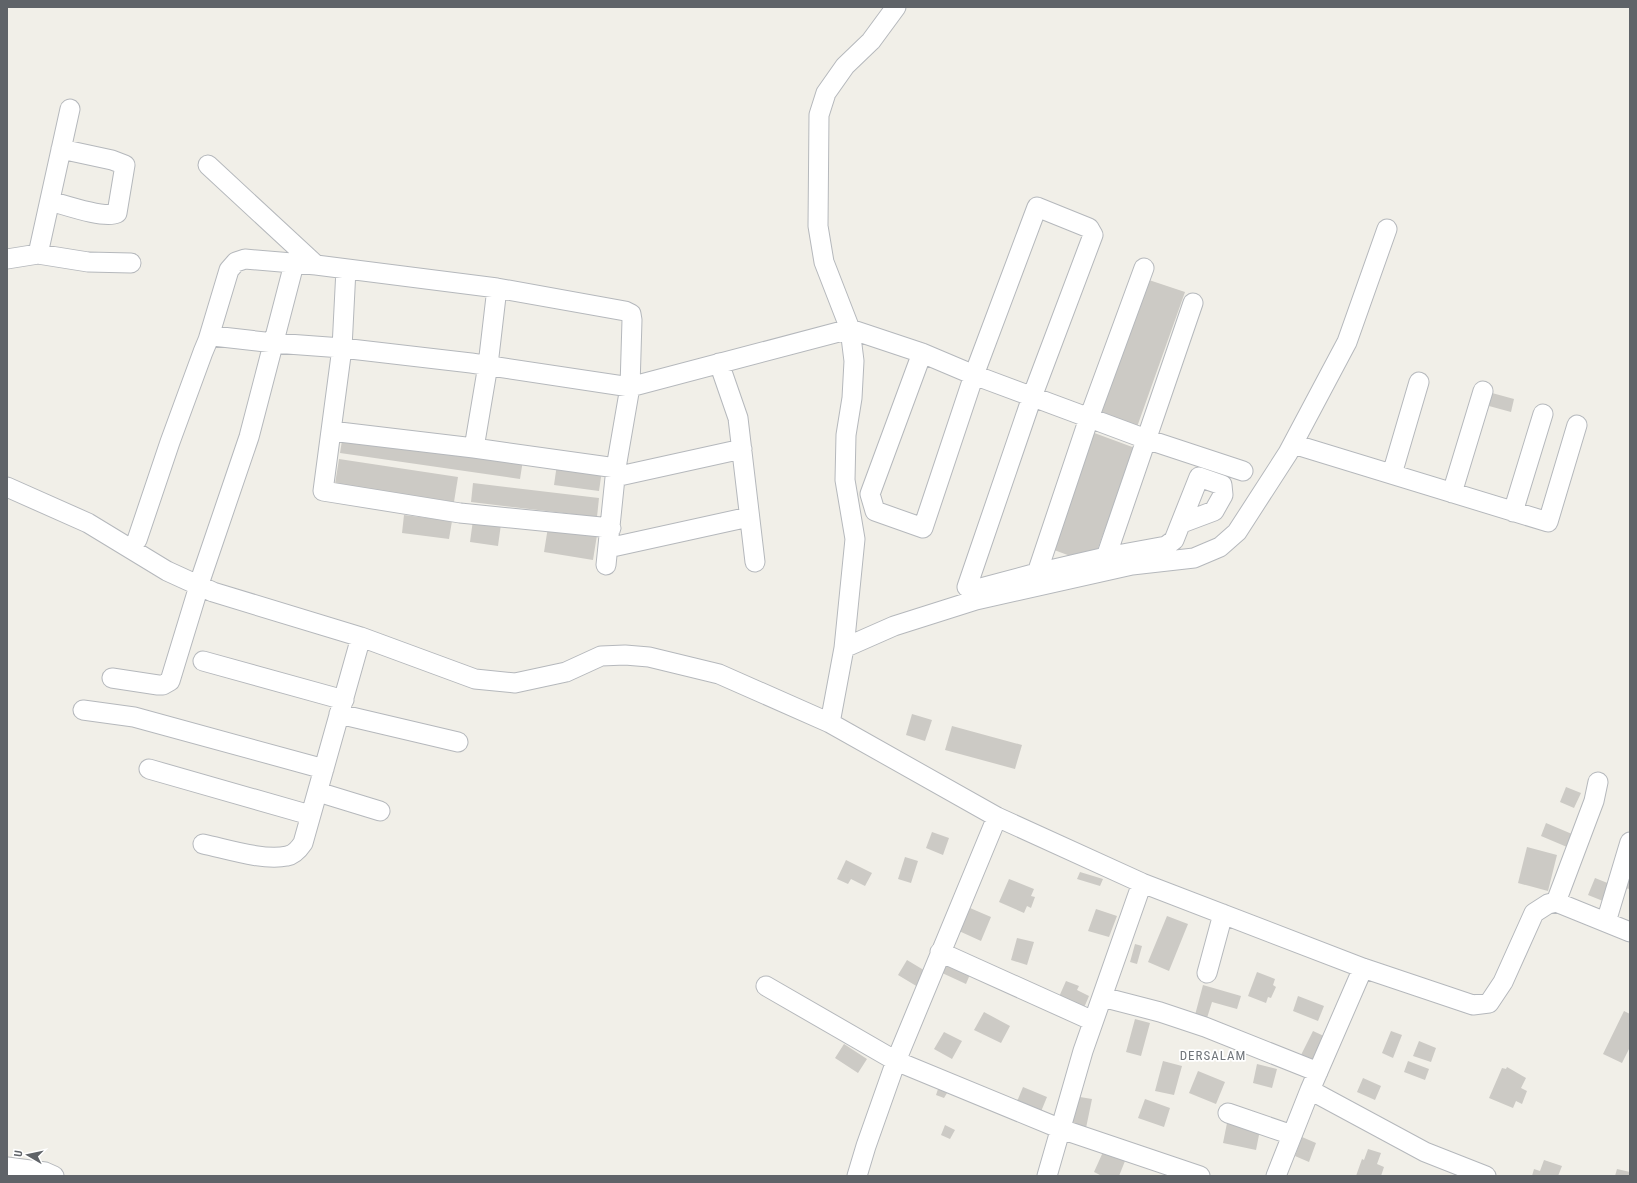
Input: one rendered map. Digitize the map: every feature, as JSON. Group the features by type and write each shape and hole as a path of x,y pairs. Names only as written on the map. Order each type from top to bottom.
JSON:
{"street":[{"path":"830,723 844,648 855,539 845,480 846,435 852,398 854,360 850,329 824,262 818,226 819,115 826,93 846,66 871,41 896,7"},
{"path":"38,254 70,109"},
{"path":"50,201 101,214 112,215 117,213 125,165 112,160 61,149"},
{"path":"208,165 316,265"},
{"path":"922,353 870,494 874,511 923,528 974,375 1037,207 1089,228 1093,235 1032,397 967,587 972,589 981,588 1037,572 1166,546 1174,540 1182,523"},
{"path":"844,648 894,626 976,600 1132,565 1194,558 1220,548 1237,532 1293,444 1347,342 1387,229"},
{"path":"7,259 38,254 88,262 131,263"},
{"path":"137,540 170,442 208,340 229,270 236,262 244,258 316,265 497,288 625,311 631,314 630,386 615,472 611,528 607,557 749,517"},
{"path":"112,678 158,685 163,685 170,681 200,582 249,437 294,264"},
{"path":"1037,572 1089,418 1144,268"},
{"path":"346,269 342,348 323,491 460,513 611,528"},
{"path":"474,448 488,365 497,288"},
{"path":"1106,557 1193,303"},
{"path":"208,340 213,336 274,343 342,348 488,365 630,386 850,329 922,353 974,375 1146,439 1242,471"},
{"path":"719,363 738,418 755,562"},
{"path":"1392,474 1419,382"},
{"path":"1452,493 1483,391"},
{"path":"1513,512 1543,414"},
{"path":"1293,444 1548,522 1577,425"},
{"path":"331,431 474,448 615,472 742,449"},
{"path":"7,487 88,523 167,572 200,582 213,592 362,636 475,679 515,683 566,672 601,656 625,655 649,657 719,674 830,723 997,817 1142,883 1363,968 1473,1006 1489,1003 1503,982 1534,913 1548,904 1556,902 1630,932"},
{"path":"203,844 265,856 287,856 296,852 303,843 362,636"},
{"path":"203,661 342,707 458,742"},
{"path":"83,710 134,717 324,769"},
{"path":"149,769 310,815"},
{"path":"1556,902 1594,801 1598,782"},
{"path":"318,792 380,811"},
{"path":"857,1176 896,1062 940,952 997,817"},
{"path":"1606,922 1630,842"},
{"path":"1047,1176 1093,1021 1142,883"},
{"path":"1208,973 1223,914"},
{"path":"940,952 1093,1021"},
{"path":"1276,1176 1310,1090 1363,968"},
{"path":"766,986 896,1062 1061,1129 1200,1176"},
{"path":"1102,997 1160,1012 1205,1027 1318,1072"},
{"path":"1310,1090 1424,1152 1486,1176"},
{"path":"1228,1113 1292,1135"},
{"path":"7,1167 45,1172 54,1176"}],"building":[{"path":"1146,279 1185,292 1137,427 1099,413"},
{"path":"1492,393 1514,399 1511,412 1489,406"},
{"path":"1089,431 1135,448 1092,564 1046,547"},
{"path":"343,434 523,460 520,479 340,453"},
{"path":"339,459 458,477 454,502 335,484"},
{"path":"557,464 602,470 599,491 554,485"},
{"path":"473,483 599,498 597,517 471,502"},
{"path":"404,515 452,521 449,539 402,533"},
{"path":"473,520 501,524 498,546 470,542"},
{"path":"548,527 597,535 593,560 544,552"},
{"path":"912,714 932,720 925,741 906,735"},
{"path":"952,726 1022,745 1015,769 945,750"},
{"path":"1566,787 1581,793 1574,808 1560,802"},
{"path":"1546,823 1572,834 1567,847 1541,836"},
{"path":"932,832 949,838 943,855 926,848"},
{"path":"1527,847 1557,855 1548,891 1518,883"},
{"path":"905,857 918,861 911,883 898,879"},
{"path":"846,860 872,873 865,886 851,879 848,884 837,879"},
{"path":"1630,866 1630,889 1624,888"},
{"path":"1080,872 1103,879 1100,886 1077,879"},
{"path":"1595,878 1615,886 1608,903 1588,895"},
{"path":"1009,879 1034,889 1031,896 1035,897 1031,908 1027,906 1024,913 999,902"},
{"path":"970,908 991,917 981,941 959,931"},
{"path":"1096,909 1117,916 1109,937 1088,931"},
{"path":"1167,916 1188,924 1169,971 1148,962"},
{"path":"1017,938 1034,942 1027,965 1011,960"},
{"path":"1135,944 1142,946 1137,964 1130,962"},
{"path":"907,960 927,972 918,987 898,975"},
{"path":"945,960 971,972 966,984 940,972"},
{"path":"1257,972 1275,979 1273,985 1276,987 1271,998 1268,997 1266,1003 1248,996"},
{"path":"1066,981 1079,986 1077,990 1089,996 1083,1010 1058,999"},
{"path":"1203,985 1241,996 1237,1009 1212,1002 1207,1018 1195,1015"},
{"path":"1298,996 1324,1006 1318,1021 1293,1011"},
{"path":"1624,1011 1630,1014 1630,1047 1622,1063 1603,1054"},
{"path":"984,1012 1010,1026 1001,1043 974,1030"},
{"path":"1135,1019 1150,1023 1141,1056 1126,1052"},
{"path":"1313,1031 1326,1037 1315,1061 1301,1055"},
{"path":"1391,1031 1402,1035 1393,1058 1382,1053"},
{"path":"944,1032 962,1041 952,1059 934,1049"},
{"path":"1419,1041 1436,1048 1431,1062 1413,1056"},
{"path":"844,1044 867,1059 858,1073 835,1058"},
{"path":"1163,1061 1182,1066 1174,1095 1155,1091"},
{"path":"1408,1061 1429,1069 1425,1080 1404,1072"},
{"path":"1257,1064 1277,1069 1272,1088 1253,1083"},
{"path":"1507,1067 1526,1078 1521,1088 1527,1091 1522,1104 1516,1101 1513,1108 1489,1098 1502,1068 1506,1069"},
{"path":"1198,1071 1225,1082 1216,1104 1189,1093"},
{"path":"1363,1078 1381,1086 1375,1100 1357,1092"},
{"path":"1023,1087 1047,1097 1040,1114 1016,1104"},
{"path":"938,1089 947,1093 944,1098 936,1095"},
{"path":"1074,1096 1092,1099 1086,1128 1069,1125"},
{"path":"1145,1099 1170,1108 1164,1127 1138,1118"},
{"path":"1227,1123 1260,1130 1256,1150 1223,1143"},
{"path":"945,1125 955,1130 950,1139 941,1135"},
{"path":"1302,1137 1316,1143 1309,1162 1295,1156"},
{"path":"1368,1149 1381,1153 1377,1164 1384,1167 1381,1176 1356,1176 1362,1159 1364,1160"},
{"path":"1103,1152 1125,1161 1119,1176 1102,1176 1094,1172"},
{"path":"1544,1160 1562,1166 1558,1176 1532,1176 1534,1169 1540,1171"},
{"path":"1617,1169 1630,1172 1630,1176 1615,1176"}],"district":[{"name":"DERSALAM","path":"1213,1055"}]}
